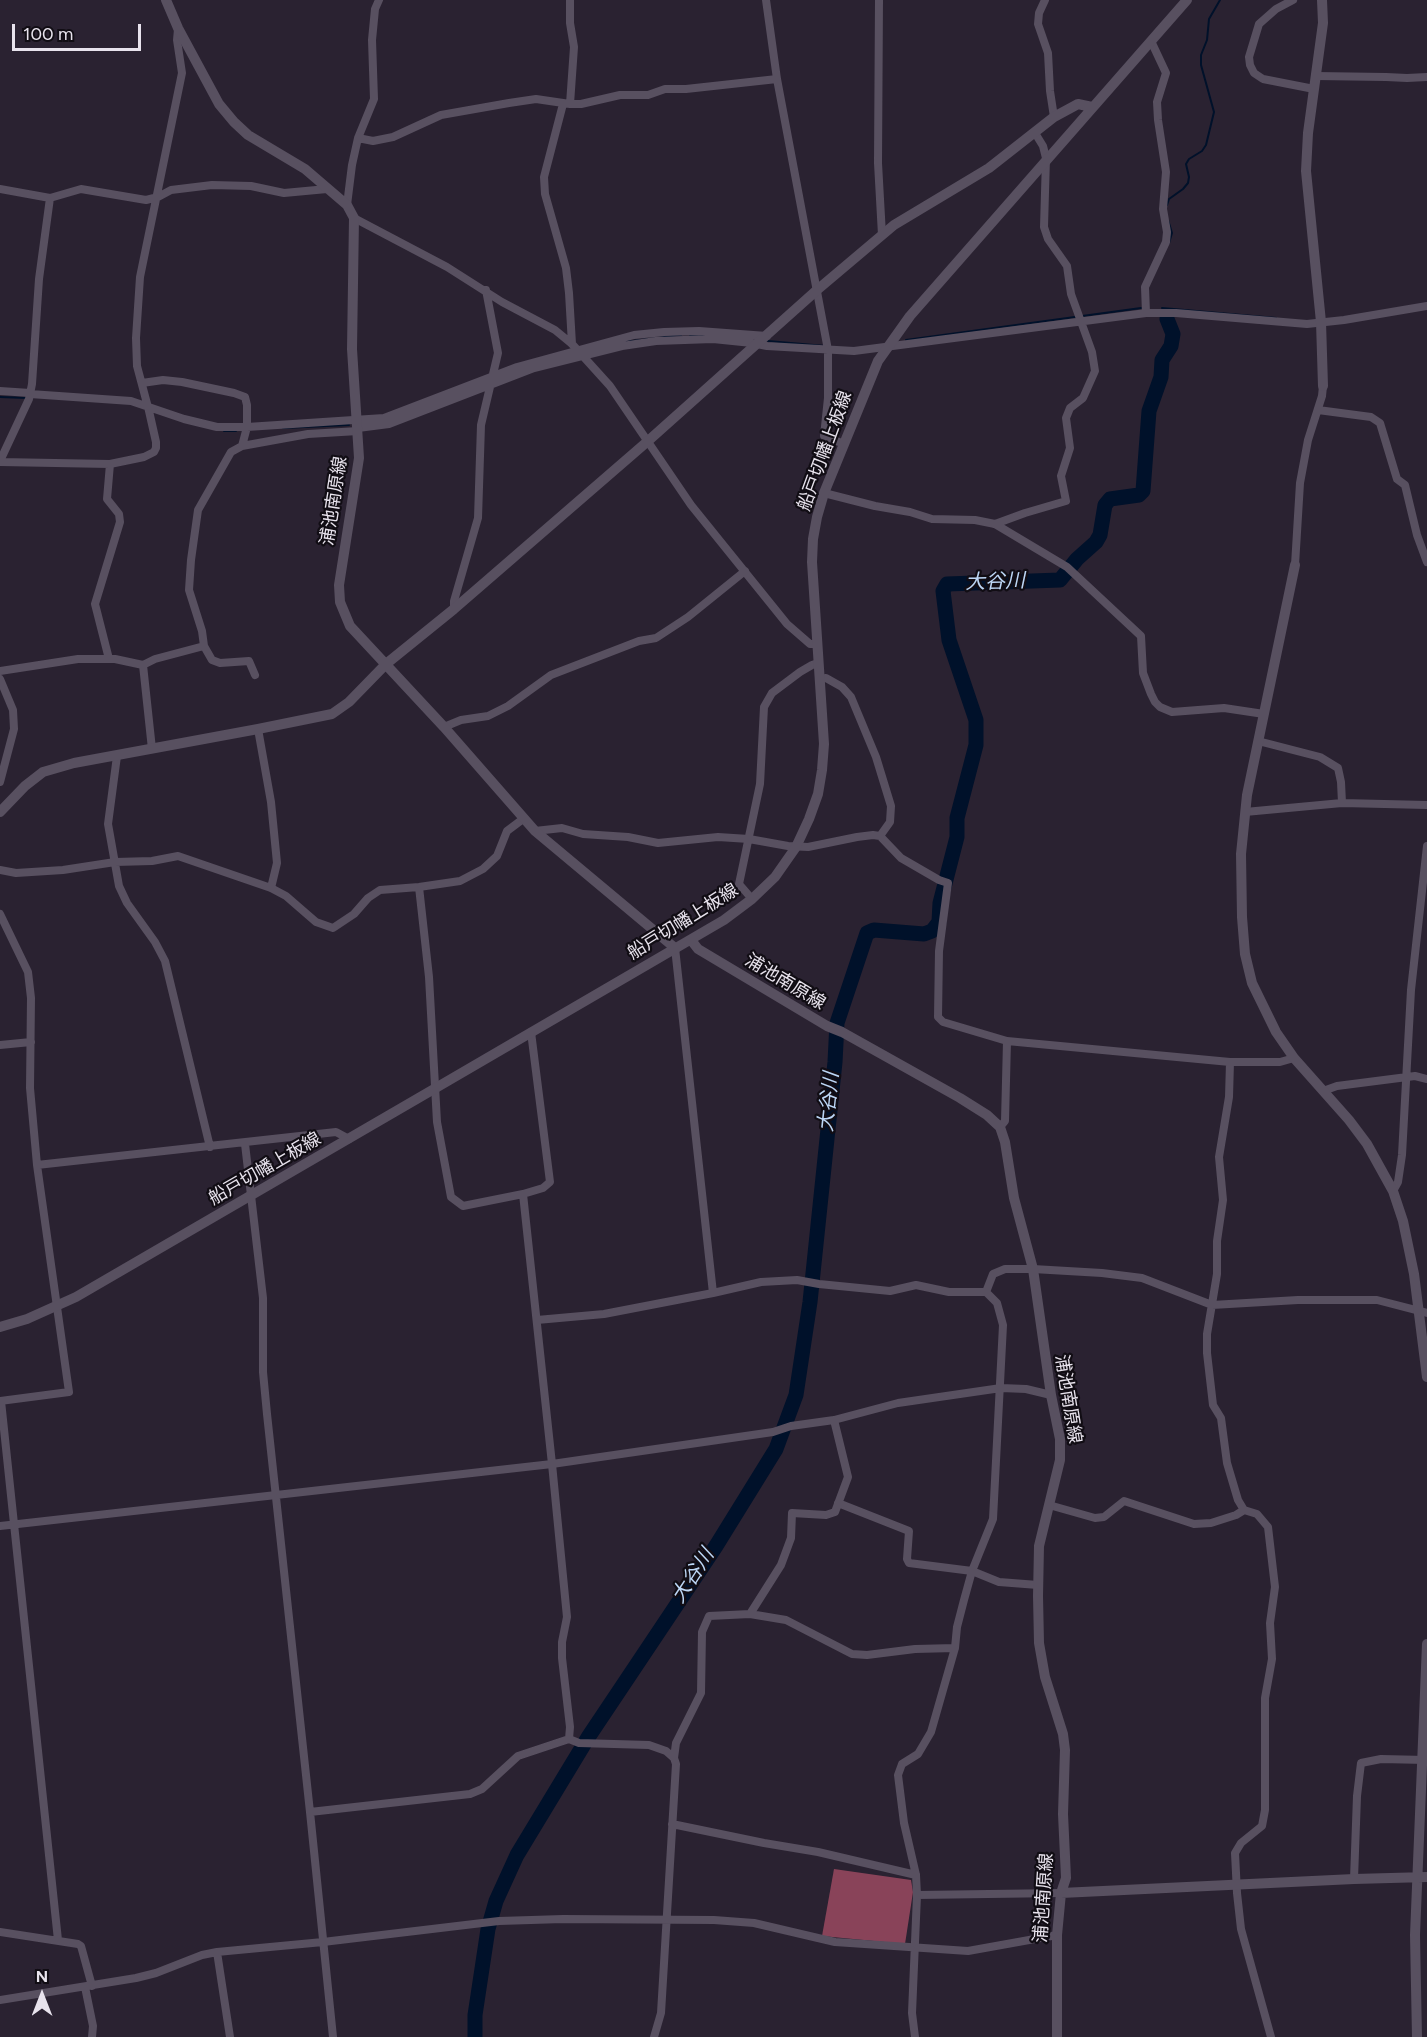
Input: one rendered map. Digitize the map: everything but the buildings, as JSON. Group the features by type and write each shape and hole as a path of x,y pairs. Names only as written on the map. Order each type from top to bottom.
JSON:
{"main road":[{"name":"浦池南原線","path":"166,0 178,28 219,104 234,122 248,135 305,169 347,204 354,218 352,340 359,458 339,585 339,593 350,626 444,727 535,831 675,948"},
{"name":"船戸切幡上板線","path":"0,1327 27,1319 76,1297 691,940 724,920 752,899 775,877 796,847 818,794 824,744 812,562 813,539 824,493 869,379 887,346 910,316 1186,0"},
{"path":"1322,0 1323,23 1308,133 1306,171 1321,322 1323,386"},
{"path":"0,812 25,786 43,772 74,763 332,714 349,702 386,664 454,609 894,225 989,168 1054,117 1078,104 1092,107"},
{"path":"1295,565 1245,812 1241,854 1245,954 1252,983 1263,1009 1294,1058 1349,1120 1366,1144 1393,1191 1403,1221 1423,1312 1427,1377"},
{"name":"浦池南原線","path":"691,940 698,950 827,1026 842,1032 987,1115 1000,1127 1005,1142 1014,1198 1033,1269 1051,1395 1060,1439 1060,1460 1039,1546 1038,1585 1039,1643 1046,1677 1063,1734 1065,1750 1063,1814 1066,1878 1061,1893 1057,1935 1057,2037"},
{"path":"1420,2031 1414,1984 1422,1877 1427,1644"},
{"path":"1061,1893 1422,1877"}],"street":[{"path":"347,204 358,138 374,99 372,40 375,9 379,0"},
{"path":"570,0 570,23 574,47 566,104 544,177 545,194 566,268 578,351"},
{"path":"766,0 777,79 828,347 828,398 824,436 844,444"},
{"path":"879,0 878,163 882,235"},
{"path":"1045,0 1039,13 1038,24 1048,53 1054,117"},
{"path":"1293,0 1275,9 1259,24 1249,57 1250,65 1254,73 1263,79 1314,89"},
{"path":"50,198 39,279 29,396 0,462 110,464 144,457 154,452 156,442 137,366 136,338 140,277 182,73 177,40 178,28"},
{"path":"1146,313 1145,286 1166,242 1167,232 1163,209 1166,172 1157,102 1166,73 1151,40"},
{"path":"1316,76 1427,77"},
{"path":"358,138 373,141 393,137 441,115 536,99 581,104 620,95 648,95 665,89 686,89 777,79"},
{"path":"996,524 1066,501 1061,476 1070,448 1066,418 1070,408 1083,398 1095,371 1092,352 1071,294 1067,266 1048,239 1044,227 1046,162 1043,146 1035,133"},
{"path":"0,189 50,198 81,189 146,200 171,190 212,185 251,186 284,193 327,189"},
{"path":"354,218 555,330 578,351 610,386 691,505 787,624 810,644 817,644"},
{"path":"454,609 454,601 478,518 481,425 498,353 486,290"},
{"path":"255,675 249,661 220,663 212,660 204,646 202,631 189,590 198,510 231,452 242,446 358,426 396,415 492,380 525,364 634,335 699,331 854,351 1079,318 1176,313 1307,324 1427,306"},
{"path":"578,351 656,341 763,340"},
{"path":"142,383 163,380 182,382 234,393 244,398 247,405 247,429 242,446"},
{"path":"1295,565 1300,483 1308,440 1323,386"},
{"path":"0,391 29,396 131,401 217,427 247,429 358,426"},
{"path":"1318,410 1371,417 1380,423 1397,479 1405,485 1417,535 1427,562"},
{"path":"109,659 95,604 120,522 119,514 107,499 110,464"},
{"path":"824,493 932,519 975,520 996,524 1069,569 1141,636 1143,673 1151,694 1160,707 1172,712 1224,708 1264,714"},
{"path":"444,727 461,720 488,716 508,706 551,675 639,641 656,638 688,617 745,571"},
{"path":"0,671 78,659 109,659 143,665 155,659 204,646"},
{"path":"752,899 739,884 760,784 764,707 772,693 806,668 818,663"},
{"path":"143,665 152,749"},
{"path":"820,679 826,678 842,687 851,698 876,757 891,806 890,822 880,836"},
{"path":"0,679 13,710 14,729 0,782"},
{"path":"258,729 271,802 277,862 271,888"},
{"path":"1258,741 1320,757 1338,768 1341,803"},
{"path":"117,756 108,824 119,886 127,903 155,942 165,961 210,1147"},
{"path":"1245,812 1341,803 1427,805"},
{"path":"0,870 16,873 63,870 115,862 152,861 178,856 271,888 286,896 316,922 333,928 354,914 368,898 380,890 419,887 460,880 483,869 497,856 507,831 523,819"},
{"path":"535,831 562,828 584,834 628,837 658,843 718,837 749,839 796,847 808,847 857,837 880,836 901,858 948,883 939,951 938,1017 943,1022 1007,1041 1230,1062 1280,1062 1294,1058"},
{"path":"1393,1191 1398,1182 1402,1155 1411,990 1427,846"},
{"path":"419,887 429,977 437,1122 452,1197 463,1206 523,1194 543,1188 550,1182 531,1032"},
{"path":"0,914 28,972 31,998 30,1088 37,1165 69,1392 0,1401 58,1940"},
{"path":"675,948 713,1293"},
{"path":"1000,1127 1005,1121 1007,1041"},
{"path":"0,1045 30,1042"},
{"path":"1230,1062 1228,1097 1219,1156 1223,1200 1217,1241 1217,1274 1207,1334 1210,1388 1213,1405 1221,1418 1227,1463 1238,1500 1244,1510 1257,1514 1268,1527 1275,1587 1270,1623 1272,1659 1265,1698 1265,1810 1262,1826 1241,1843 1235,1852 1241,1929 1271,2037"},
{"path":"1323,1091 1338,1086 1415,1076 1427,1079"},
{"path":"37,1165 245,1144 336,1132 349,1138"},
{"path":"245,1144 263,1298 263,1372 333,2037"},
{"path":"523,1194 567,1617 562,1642 570,1727 569,1739"},
{"path":"986,1292 993,1274 1005,1269 1033,1269 1142,1278 1212,1305 1298,1300 1377,1300 1423,1312"},
{"path":"537,1320 603,1314 761,1282 807,1280 819,1284 890,1291 916,1285 949,1292 986,1292 997,1303 1003,1325 993,1519 972,1571 957,1627 955,1648 931,1732 918,1754 902,1764 898,1775 904,1823 916,1875 912,2013 915,2037"},
{"path":"0,1526 552,1464 773,1432 791,1426 834,1420 898,1403 1001,1388 1026,1389 1051,1395"},
{"path":"750,1614 781,1565 791,1538 792,1513 826,1515 835,1512 848,1477 834,1420"},
{"path":"1049,1505 1095,1518 1104,1517 1124,1502 1194,1524 1211,1523 1244,1510"},
{"path":"838,1503 909,1531 907,1559 909,1563 972,1571 999,1582 1038,1585"},
{"path":"654,2037 661,2013 676,1764 674,1758 676,1743 701,1693 702,1632 709,1617 750,1614 786,1620 852,1654 867,1655 915,1649 955,1648"},
{"path":"310,1812 470,1794 482,1789 518,1756 569,1739 579,1743 648,1745 674,1758"},
{"path":"1354,1879 1357,1796 1361,1763 1381,1759 1424,1760"},
{"path":"672,1824 819,1852 916,1875"},
{"path":"917,1895 1061,1893"},
{"path":"0,2000 146,1976 202,1955 217,1952 495,1922 562,1919 714,1920 754,1923 835,1942 968,1951 1057,1935"},
{"path":"0,1932 58,1940 81,1946 89,1987 92,2037"},
{"path":"217,1952 230,2037"}],"shaded area":[{"path":"834,1869 911,1880 913,1892 905,1944 822,1936"}],"waterway":[{"path":"1167,205 1169,199 1188,183 1186,164 1189,159 1202,151 1206,145 1214,112 1201,65 1201,55 1207,40 1209,19 1220,0"},
{"path":"1168,220 1172,233 1169,243"},
{"path":"906,340 1141,308"},
{"path":"1162,308 1276,318"},
{"name":"大谷川","path":"475,2037 475,2015 488,1929 496,1901 517,1855 589,1736 716,1546 776,1449 796,1395 810,1302 837,1023 867,933 874,930 924,934 932,931 939,922 940,903 957,837 957,818 976,745 976,720 949,640 943,591 947,584 1060,580 1077,559 1096,542 1100,535 1105,505 1110,499 1139,495 1143,491 1149,411 1161,377 1162,360 1171,346 1173,334 1167,319"},
{"path":"624,342 681,335"},
{"path":"690,335 705,336"},
{"path":"768,341 825,346"},
{"path":"0,397 27,398"},
{"path":"283,428 349,425"},
{"path":"224,431 236,431"}]}
